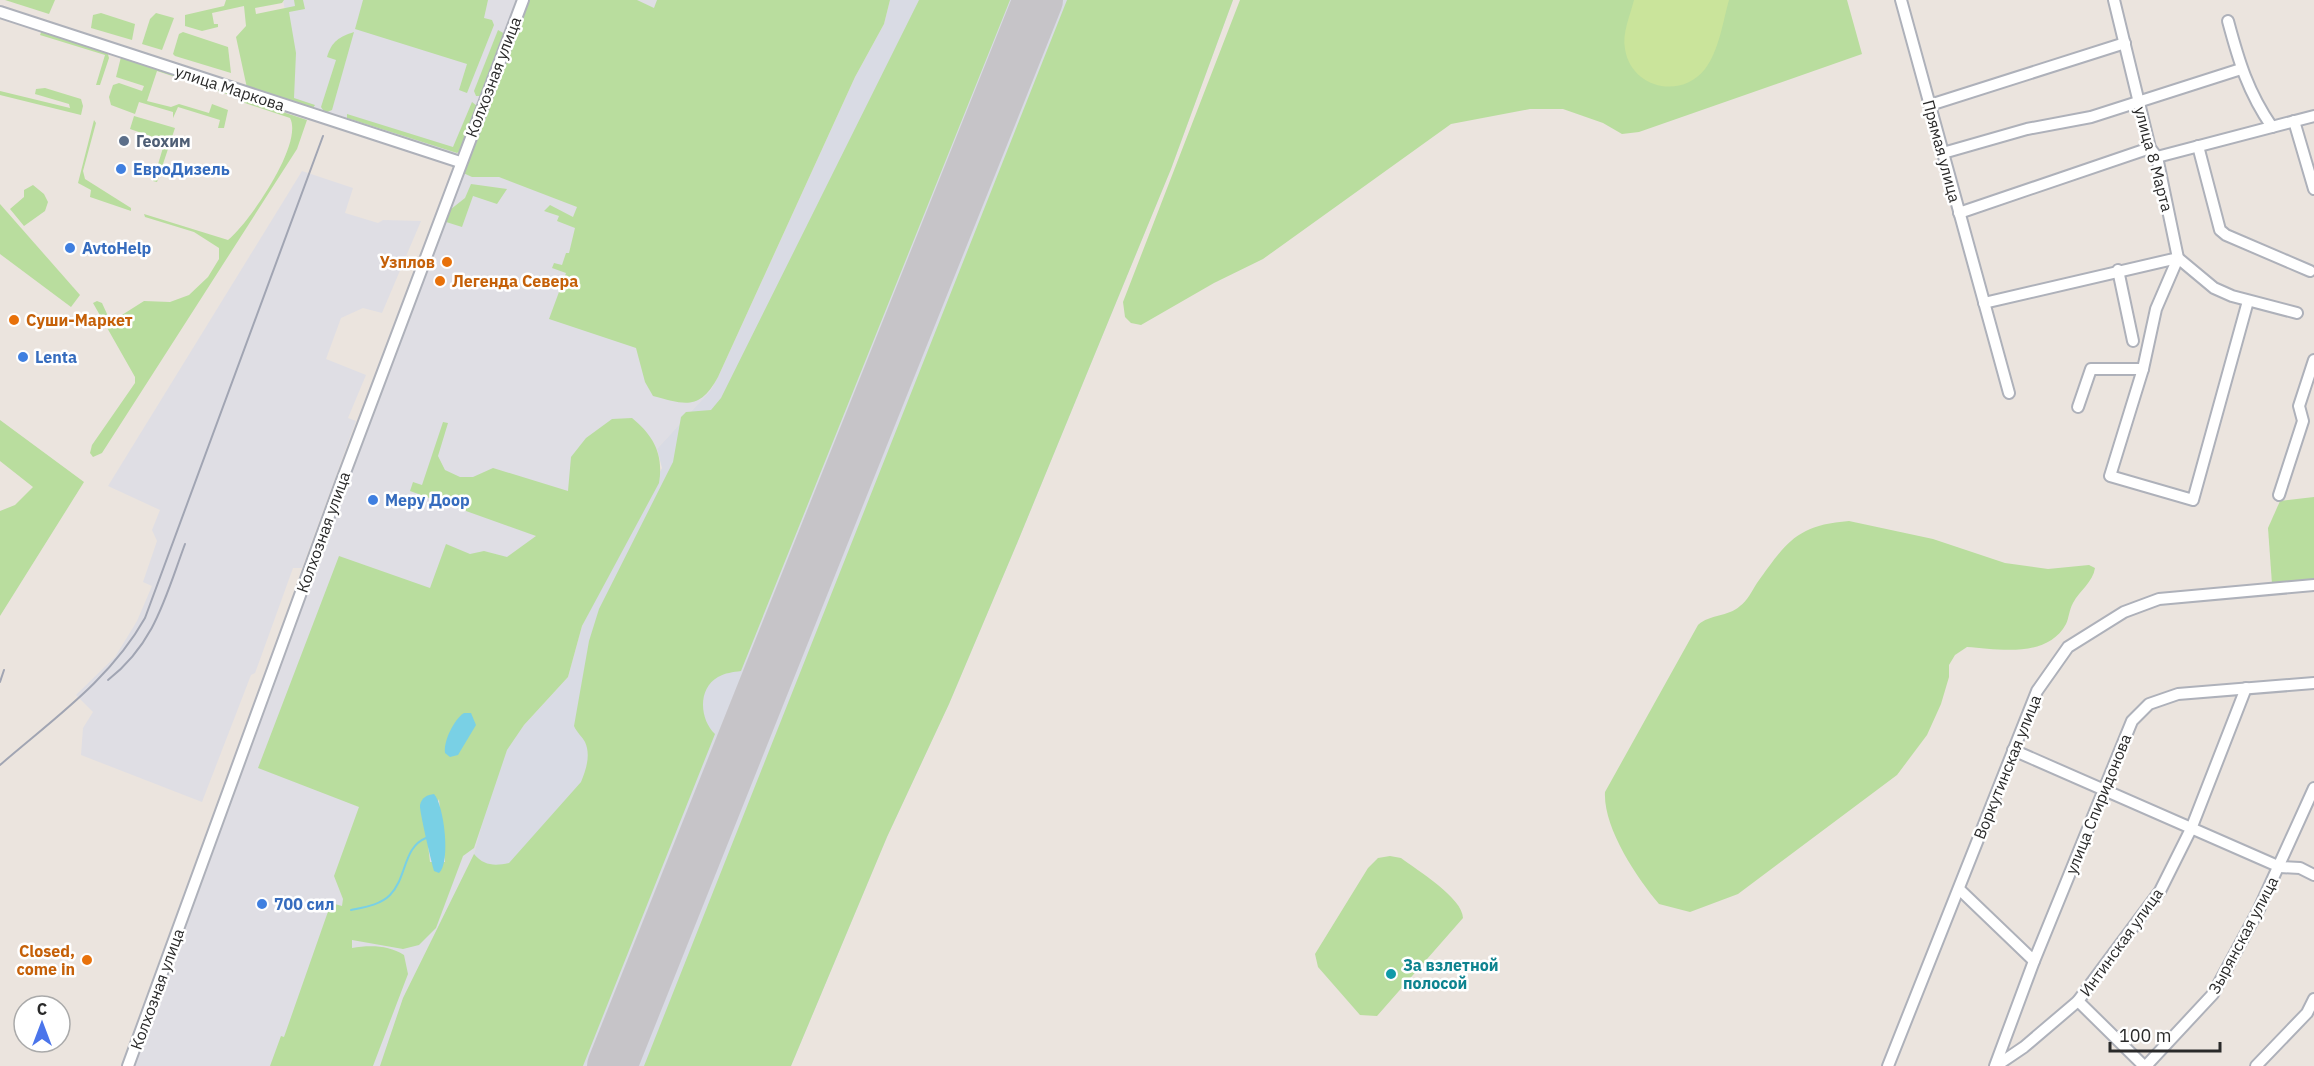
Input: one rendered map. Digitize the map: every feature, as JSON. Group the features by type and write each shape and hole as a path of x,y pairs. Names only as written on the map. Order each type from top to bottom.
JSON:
{"street":[{"name":"Колхозная улица","path":"129,1066 460,162 523,0"},
{"name":"Прямая улица","path":"1901,0 2009,393"},
{"name":"улица 8 Марта","path":"2114,0 2150,148 2157,158 2178,258"},
{"name":"улица Маркова","path":"0,12 460,162"},
{"path":"2228,21 2241,69 2253,100 2272,127"},
{"path":"1930,105 2124,43"},
{"path":"1943,153 2027,129 2091,117 2241,69"},
{"path":"2157,158 2314,116"},
{"path":"2294,121 2314,189"},
{"path":"2198,146 2220,230 2226,235 2310,271"},
{"path":"1959,213 2150,148"},
{"path":"1984,303 2118,270 2178,258"},
{"path":"2178,258 2214,288 2248,301 2297,313"},
{"path":"2178,258 2156,309 2143,369 2110,476 2193,500 2248,301"},
{"path":"2118,270 2133,341"},
{"path":"2279,495 2303,420 2299,406 2314,360"},
{"path":"2078,407 2091,369 2143,369"},
{"name":"Воркутинская улица","path":"1888,1066 2037,691 2068,646 2124,612 2159,599 2314,585"},
{"name":"улица Спиридонова","path":"1996,1066 2034,961 2132,720 2149,704 2178,694 2314,683"},
{"name":"Интинская улица","path":"1996,1066 2024,1047 2078,1001 2109,963 2160,891 2191,829 2246,688"},
{"path":"2013,750 2280,867 2300,868 2314,875"},
{"name":"Зырянская улица","path":"2145,1066 2213,994 2280,867 2314,788"},
{"path":"1959,889 2034,961"},
{"path":"2256,1066 2307,1013 2314,999"},
{"path":"2078,1001 2145,1066"}],"shaded area":[{"path":"283,0 521,0 462,150 457,153 447,152 290,103 293,53"},
{"path":"527,0 890,0 710,391 657,449 524,725 487,810 474,854 403,998 380,1066 132,1066 351,464"},
{"path":"890,0 1233,0 1171,169 1018,541 949,704 887,837 791,1066 380,1066 403,998 474,854 492,788 507,750 524,725 568,677 582,626 662,468 657,449 710,391 718,377 855,77 884,24"},
{"path":"302,171 353,188 345,213 378,223 383,220 421,221 382,313 363,308 341,318 326,359 366,375 348,418 356,421 302,568 293,568 255,673 251,675 202,802 81,755 83,728 93,712 76,695 115,657 137,621 152,586 143,582 157,541 152,530 160,510 108,486"}],"green space":[{"path":"5,0 55,0 49,14"},
{"path":"226,0 284,0 282,3 255,8 256,14 295,6 294,0 303,0 305,9 289,12 296,53 294,98 315,105 313,108 247,88 236,37 246,26 244,6 212,13 214,24 218,24 218,27 202,31 185,26 185,15 224,6"},
{"path":"363,0 488,0 484,18 492,20 494,25 467,93 459,90 467,64 355,29"},
{"path":"528,0 637,0 654,8 657,0 890,0 884,24 855,77 718,377 705,395 698,400 683,403 653,396 645,382 636,348 549,319 566,273 552,268 554,263 562,265 566,253 569,253 575,228 557,221 559,216 544,211 550,205 573,217 577,207 499,177 472,177 461,172"},
{"path":"919,0 1010,0 741,671 718,677 707,689 703,705 704,713 706,721 715,734 583,1066 380,1066 403,998 474,854 490,864 509,863 581,782 588,752 585,742 574,726 589,641 599,609 673,462 681,417 686,412 711,410 721,398"},
{"path":"1067,0 1233,0 1171,169 1018,541 949,704 887,837 791,1066 644,1066"},
{"path":"1240,0 1847,0 1862,54 1639,132 1622,134 1603,123 1563,109 1530,109 1451,124 1263,259 1214,283 1141,325 1131,323 1125,317 1123,302"},
{"path":"1634,0 1729,0 1714,54 1705,69 1695,79 1671,87 1647,81 1637,73 1629,62 1624,43"},
{"path":"101,13 135,24 132,40 91,28 93,15"},
{"path":"156,13 174,18 162,50 142,44 150,19"},
{"path":"42,30 107,51 109,58 100,85 96,85 105,55 40,35"},
{"path":"498,30 505,34 481,96 476,96 474,91"},
{"path":"183,32 228,47 231,73 175,56 173,54 179,34"},
{"path":"354,32 332,110 325,113 321,107 336,60 327,57 337,40"},
{"path":"121,57 232,93 233,96 157,71 147,101 171,107 179,104 209,113 212,104 228,110 224,128 218,128 220,120 178,107 173,118 173,112 139,102 135,114 111,105 109,97 113,85 119,83 142,91 144,86 116,77"},
{"path":"45,88 81,99 83,106 81,115 0,95 0,91 70,108 69,104 35,94 36,89"},
{"path":"237,97 307,120 297,149 102,453 93,457 90,453 92,445 135,383 135,377 93,303 97,301 102,303 112,325 114,320 144,301 170,302 189,295 208,277 219,259 219,248 194,232 145,217 144,214 228,240 248,218 282,164 292,130 290,118 242,102"},
{"path":"472,102 477,106 460,151 457,153 347,118 347,114 453,147"},
{"path":"134,116 175,128 157,182 153,181 165,141 130,129"},
{"path":"94,120 96,123 83,171 85,179 131,208 131,211 90,197 91,190 78,183"},
{"path":"471,184 507,189 497,204 473,196 462,227 443,221 446,213 465,198"},
{"path":"33,185 44,194 48,202 45,211 24,226 10,209 24,197 24,190"},
{"path":"0,204 80,295 71,307 0,254"},
{"path":"632,418 646,431 658,454 659,483 582,626 568,677 524,725 507,750 474,848 463,856 436,928 419,945 403,949 352,940 352,948 379,947 392,949 404,955 408,974 373,1066 270,1066 281,1036 284,1037 331,903 342,906 343,899 334,876 359,807 258,768 339,556 430,588 446,544 470,554 484,551 507,557 536,536 410,491 413,482 422,485 443,422 448,423 438,456 445,470 460,477 473,477 493,468 568,491 571,457 586,438 612,419","holes":["439,799 445,862 430,862 426,828"]},
{"path":"0,420 84,482 0,616 0,511 15,505 33,487 0,461"},
{"path":"2314,497 2314,580 2272,584 2268,528 2280,501"},
{"path":"1849,521 1933,539 2005,563 2048,569 2089,565 2095,568 2094,573 2073,603 2066,624 2058,635 2047,643 2007,650 1967,647 1955,655 1949,665 1949,677 1941,704 1927,735 1897,775 1738,894 1690,912 1659,904 1631,866 1615,836 1609,820 1605,792 1698,625 1703,621 1735,610 1743,604 1776,557 1804,532 1831,523"},
{"path":"1390,856 1401,858 1448,893 1461,910 1463,918 1377,1016 1360,1015 1318,967 1315,954 1368,868 1378,858"}],"water":[{"path":"464,713 471,713 476,725 458,755 450,757 445,753 447,737 453,725"},
{"path":"434,794 441,809 445,834 445,858 439,873 434,871 420,809 423,798"}],"waterway":[{"path":"351,910 367,907 390,895 400,880 413,848 426,838"}],"runway":[{"path":"612,1066 1038,0"}],"railway":[{"path":"0,765 98,680 131,640 145,618 323,136"},
{"path":"108,680 124,666 148,635 164,601 185,544"},
{"path":"0,682 4,670"}],"place":[{"name":"Геохим","path":"124,141"},
{"name":"ЕвроДизель","path":"121,169"},
{"name":"AvtoHelp","path":"70,248"},
{"name":"Узплов","path":"447,262"},
{"name":"Легенда Севера","path":"440,281"},
{"name":"Суши-Маркет","path":"14,320"},
{"name":"Lenta","path":"23,357"},
{"name":"Меру Доор","path":"373,500"},
{"name":"700 сил","path":"262,904"},
{"name":"Closed, come in","path":"87,960"},
{"name":"За взлетной полосой","path":"1391,974"}]}
